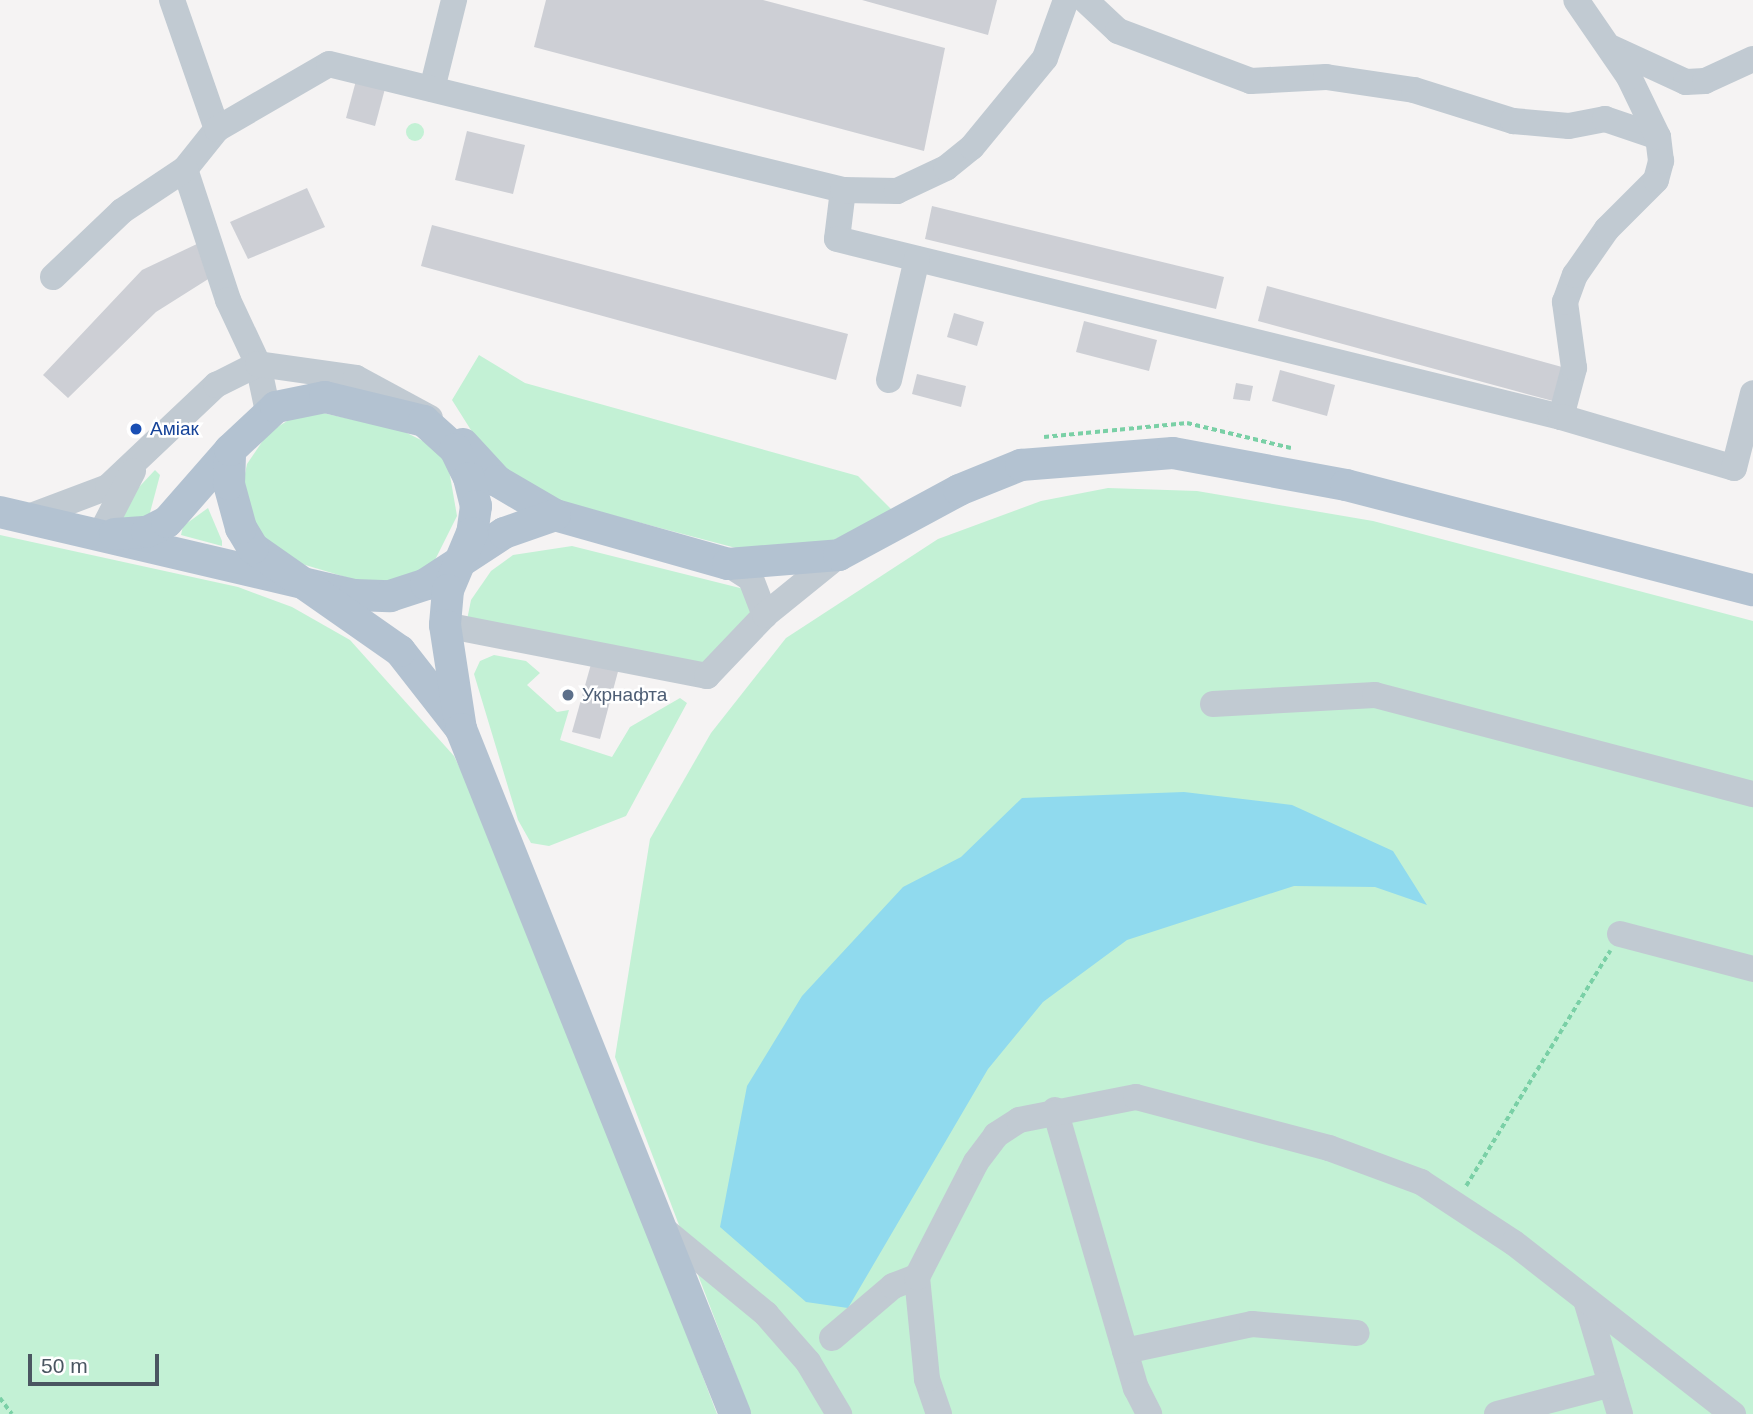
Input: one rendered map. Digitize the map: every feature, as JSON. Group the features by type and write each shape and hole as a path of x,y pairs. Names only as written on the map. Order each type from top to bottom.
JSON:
{"main road":[{"path":"100,536 147,532 167,522 230,450 268,412 325,397 431,421 497,481 555,515 728,564 839,555 959,490 1021,465 1173,453 1346,485 1753,590"},
{"path":"431,421 455,449 469,478 475,506 461,558 447,590 445,625 461,729 734,1412"},
{"path":"230,450 229,484 241,528 253,548 400,651 461,729"},
{"path":"13,515 308,584 390,596 426,584 461,558 555,515"}],"street":[{"path":"172,0 217,129"},
{"path":"432,89 454,0"},
{"path":"53,277 122,211 186,169 217,129 329,64 843,190 897,191 963,154 1045,58 1066,0"},
{"path":"1085,0 1118,31 1251,81 1326,77 1414,89 1513,121 1569,126 1605,119 1658,137"},
{"path":"1561,417 1574,368 1564,302 1590,251 1656,180 1658,137 1608,46 1576,0"},
{"path":"1608,46 1686,82 1705,81 1753,59"},
{"path":"186,169 228,300 258,364 268,412"},
{"path":"843,190 837,239 1561,417 1734,468 1753,393"},
{"path":"889,380 917,259"},
{"path":"13,515 89,495 134,469 216,385 258,364 356,378 431,421"},
{"path":"100,536 134,469"},
{"path":"445,625 707,676 765,615 839,555"},
{"path":"728,564 751,579 765,615"},
{"path":"1213,704 1375,695 1753,794"},
{"path":"1620,934 1753,968"},
{"path":"939,1414 927,1379 917,1277 960,1189 996,1135 1019,1120 1055,1110 1136,1097 1176,1105 1374,1164 1455,1204 1586,1300 1733,1414"},
{"path":"1055,1110 1125,1351 1149,1414"},
{"path":"663,1229 766,1314 808,1362 839,1414"},
{"path":"832,1338 893,1286 917,1277"},
{"path":"1586,1300 1620,1414"},
{"path":"1125,1351 1252,1324 1357,1333"},
{"path":"1497,1414 1611,1384"}],"path":[{"path":"1039,439 1186,424 1304,452"},
{"path":"1455,1204 1620,934"},
{"path":"0,1398 12,1414"}],"green space":[{"path":"415,123 421,126 424,132 421,138 415,141 409,138 406,132 409,126"},
{"path":"479,355 525,383 858,476 894,512 818,547 751,552 524,492 481,446 452,400"},
{"path":"318,412 401,430 429,444 448,464 457,516 433,564 403,581 362,582 282,558 255,533 244,479 247,464 268,433 295,416"},
{"path":"155,470 160,475 147,524 122,518 126,501"},
{"path":"1108,488 1197,491 1373,521 1753,621 1753,1414 751,1414 615,1057 650,839 711,733 786,638 938,539 1041,501"},
{"path":"208,508 222,546 181,535 183,526"},
{"path":"0,535 238,587 292,607 350,640 454,756 517,887 717,1414 0,1414"},
{"path":"572,546 748,590 757,604 706,669 467,620 471,600 491,571 513,555"},
{"path":"494,655 526,661 540,673 527,685 557,712 569,710 560,740 612,757 630,727 680,698 687,703 626,816 549,846 531,843 518,820 474,674 480,661"}],"water":[{"path":"1184,792 1292,805 1393,851 1427,905 1375,887 1294,886 1127,940 1043,1002 988,1069 848,1308 806,1302 720,1227 747,1086 802,996 903,887 961,857 1022,798"}],"building":[{"path":"546,0 763,0 945,48 924,151 534,47"},
{"path":"862,0 997,0 988,35"},
{"path":"357,77 386,85 375,126 346,118"},
{"path":"467,131 525,145 513,194 455,180"},
{"path":"307,188 325,227 248,259 230,222"},
{"path":"932,206 1224,277 1216,309 925,239"},
{"path":"432,225 848,334 836,380 421,266"},
{"path":"199,243 213,276 156,312 68,398 43,375 142,270"},
{"path":"1267,286 1562,367 1553,401 1258,321"},
{"path":"954,313 984,322 977,346 947,337"},
{"path":"1084,321 1157,340 1149,371 1076,352"},
{"path":"1280,370 1335,385 1327,416 1272,401"},
{"path":"917,374 966,386 961,407 912,394"},
{"path":"1236,383 1253,386 1250,401 1233,399"},
{"path":"593,657 620,664 600,739 572,732"}],"place":[{"name":"Аміак","path":"136,429"},
{"name":"Укрнафта","path":"568,695"}]}
